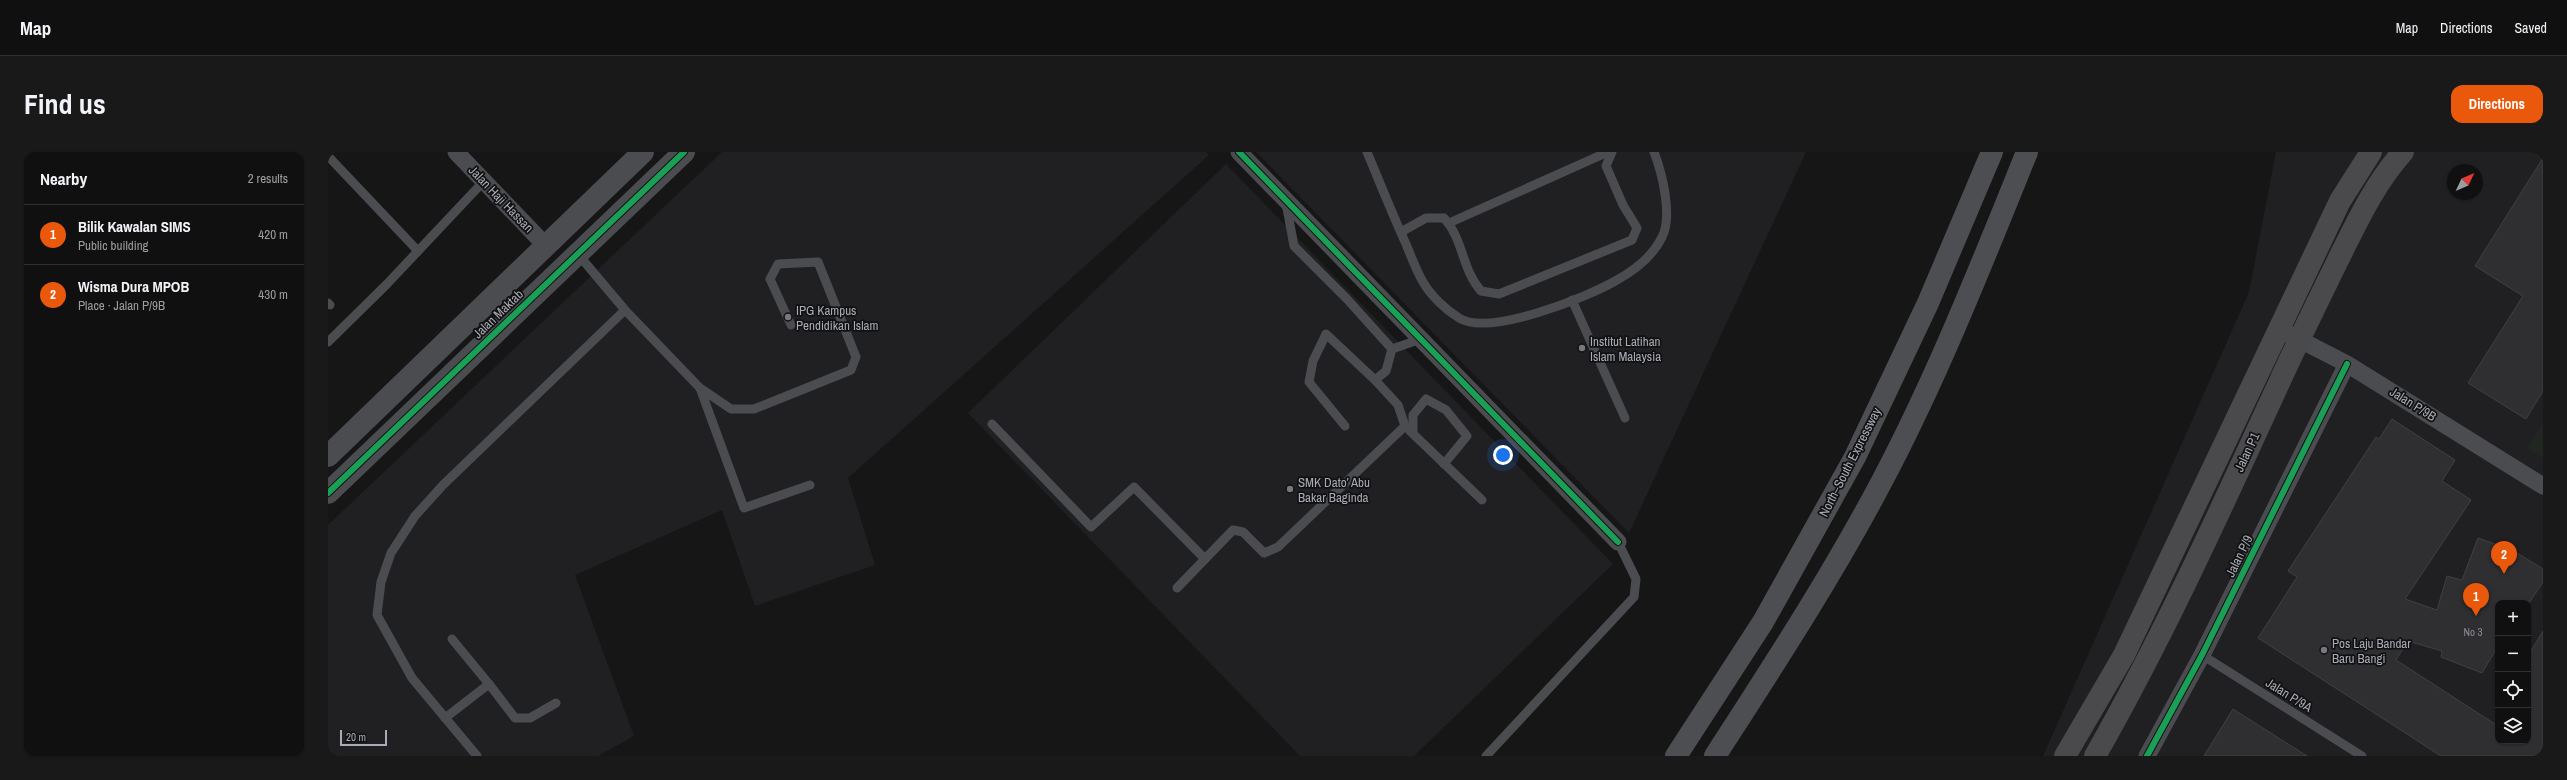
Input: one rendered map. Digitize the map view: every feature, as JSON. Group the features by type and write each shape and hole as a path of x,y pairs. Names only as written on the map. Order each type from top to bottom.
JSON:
{"highway":[{"name":"North–South Expressway","path":"1676,756 1763,622 1855,458 1928,303 1992,152"},
{"path":"1715,756 1789,642 1882,481 1961,317 2027,152"}],"main road":[{"name":"Jalan P1","path":"2065,756 2124,655 2340,201 2371,152"},
{"name":"Jalan P1","path":"2095,756 2150,658 2202,550 2299,338 2362,213 2388,168 2403,152"}],"street":[{"name":"Jalan Haji Hassan","path":"456,152 484,181 553,239"},
{"name":"Jalan Maktab","path":"328,456 643,152"},
{"name":"Jalan Maktab","path":"328,493 684,152"},
{"path":"1239,152 1618,542"},
{"path":"553,239 577,253"},
{"name":"Jalan P/9B","path":"2279,329 2347,364 2543,486"},
{"name":"Jalan P/9","path":"2147,756 2202,655 2347,364"}],"lane":[{"path":"1367,152 1423,283 1439,302 1461,319 1496,323 1551,309 1572,300 1617,280 1651,255 1663,236 1666,223 1663,175 1654,152"},
{"path":"1449,223 1608,152"},
{"path":"1401,232 1426,218 1444,218 1454,229 1470,278 1481,291 1499,294 1632,240 1637,228 1623,205 1606,166 1612,152"},
{"path":"328,156 418,251"},
{"path":"328,342 418,251 484,181"},
{"path":"1286,200 1294,246 1347,299 1392,349"},
{"path":"577,253 625,310 700,388 731,409 754,409 851,370 856,357 818,262 778,264 770,279 791,325"},
{"path":"1572,300 1625,418"},
{"path":"477,756 412,678 377,616 381,582 391,553 415,516 443,485 625,310"},
{"path":"1345,426 1309,382 1313,361 1326,334 1375,380 1398,405 1405,426 1482,500"},
{"path":"1392,349 1421,339"},
{"path":"1375,380 1386,371 1392,349"},
{"path":"700,388 744,508 810,485"},
{"path":"1413,433 1413,415 1426,399 1446,410 1467,436 1444,464"},
{"path":"992,424 1091,527 1134,486 1205,559"},
{"path":"1177,588 1233,530 1242,532 1264,553 1278,547 1405,426"},
{"path":"1486,756 1634,598 1636,579 1618,542"},
{"path":"452,639 516,718 530,718 556,703"},
{"name":"Jalan P/9A","path":"2202,655 2362,756"},
{"path":"445,718 489,684"}],"shaded area":[{"name":"IPG Kampus Pendidikan Islam","path":"722,152 1206,152 1209,155 848,478 875,565 755,606 722,510 575,575 634,736 598,756 328,756 328,525"},
{"name":"Institut Latihan Islam Malaysia","path":"1256,152 1806,152 1629,533"},
{"path":"2276,152 2543,152 2543,756 2043,756 2249,292"},
{"name":"SMK Dato’ Abu Bakar Baginda","path":"1226,164 1613,564 1414,756 1300,756 968,413"},
{"path":"2543,422 2543,458 2527,448"}],"building":[{"path":"2543,158 2543,391 2526,419 2468,383 2523,296 2475,266"},
{"path":"2392,419 2455,460 2442,481 2471,500 2405,599 2437,610 2447,576 2462,580 2478,538 2514,551 2543,569 2543,582 2531,600 2495,600 2495,651 2482,673 2441,657 2442,651 2408,641 2396,660 2495,724 2495,744 2531,744 2531,651 2543,631 2543,756 2441,756 2258,638 2297,577 2288,571 2376,437 2379,439"},
{"path":"2233,709 2307,756 2204,756"}],"cycle path":[{"path":"328,493 684,152"},
{"path":"1239,152 1618,542"},
{"path":"2147,756 2202,655 2347,364"}],"place":[{"name":"IPG Kampus Pendidikan Islam","path":"788,317"},
{"name":"Institut Latihan Islam Malaysia","path":"1582,348"},
{"name":"SMK Dato’ Abu Bakar Baginda","path":"1290,489"},
{"name":"Wisma Dura MPOB","path":"2504,574"},
{"name":"Bilik Kawalan SIMS","path":"2476,616"},
{"name":"Pos Laju Bandar Baru Bangi","path":"2324,650"}]}
